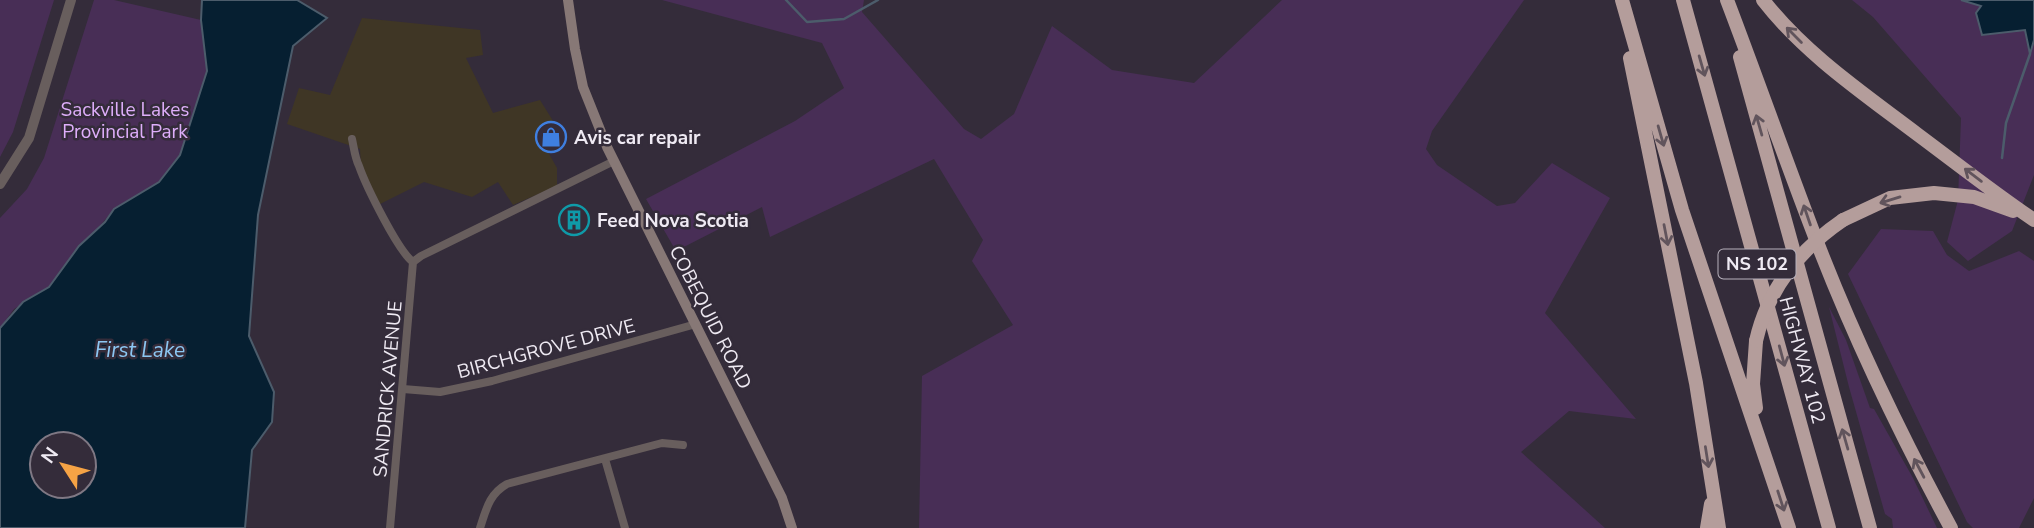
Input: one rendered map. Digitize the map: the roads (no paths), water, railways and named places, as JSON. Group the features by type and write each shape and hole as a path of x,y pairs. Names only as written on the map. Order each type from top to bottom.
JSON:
{"highway":[{"path":"1620,0 1682,210 1789,528"},
{"path":"1620,0 1696,383 1719,528"},
{"name":"HIGHWAY 102","path":"1683,0 1829,528"},
{"path":"1726,0 1812,230 1858,339 1896,423 1951,528"},
{"name":"HIGHWAY 102","path":"1726,0 1870,528"},
{"path":"1763,0 1813,54 2031,218"},
{"path":"1772,474 1756,406 1756,341 1775,288 1789,269 1823,234 1843,220 1890,198 1934,193 1974,197 2031,218"},
{"path":"1707,528 1713,492"}],"main road":[{"name":"COBEQUID ROAD","path":"568,0 583,87 614,161 782,498 792,528"}],"street":[{"path":"0,184 29,138 71,0"},
{"path":"352,139 358,166 396,240 405,256 417,259 614,161"},
{"name":"SANDRICK AVENUE","path":"390,528 417,259"},
{"name":"BIRCHGROVE DRIVE","path":"404,389 440,392 492,381 696,324"},
{"path":"480,528 490,499 497,489 517,481 662,443 682,445"},
{"path":"605,458 625,528"}],"water":[{"name":"First Lake","path":"202,0 297,0 327,18 293,46 258,215 249,336 274,392 272,422 252,450 245,528 0,528 0,328 23,302 49,287 79,246 105,222 114,209 159,182 180,155 207,71 201,20"},
{"path":"1961,0 2034,0 2034,40 2030,54 2025,30 1982,35 1976,13 1981,6"}],"waterway":[{"path":"786,0 807,22 844,19 878,0"},
{"path":"2002,158 2006,123 2030,54"}],"place":[{"name":"Avis car repair","path":"551,137"},
{"name":"Feed Nova Scotia","path":"574,220"}],"park label":[{"name":"Sackville Lakes Provincial Park","path":"125,120"}]}
